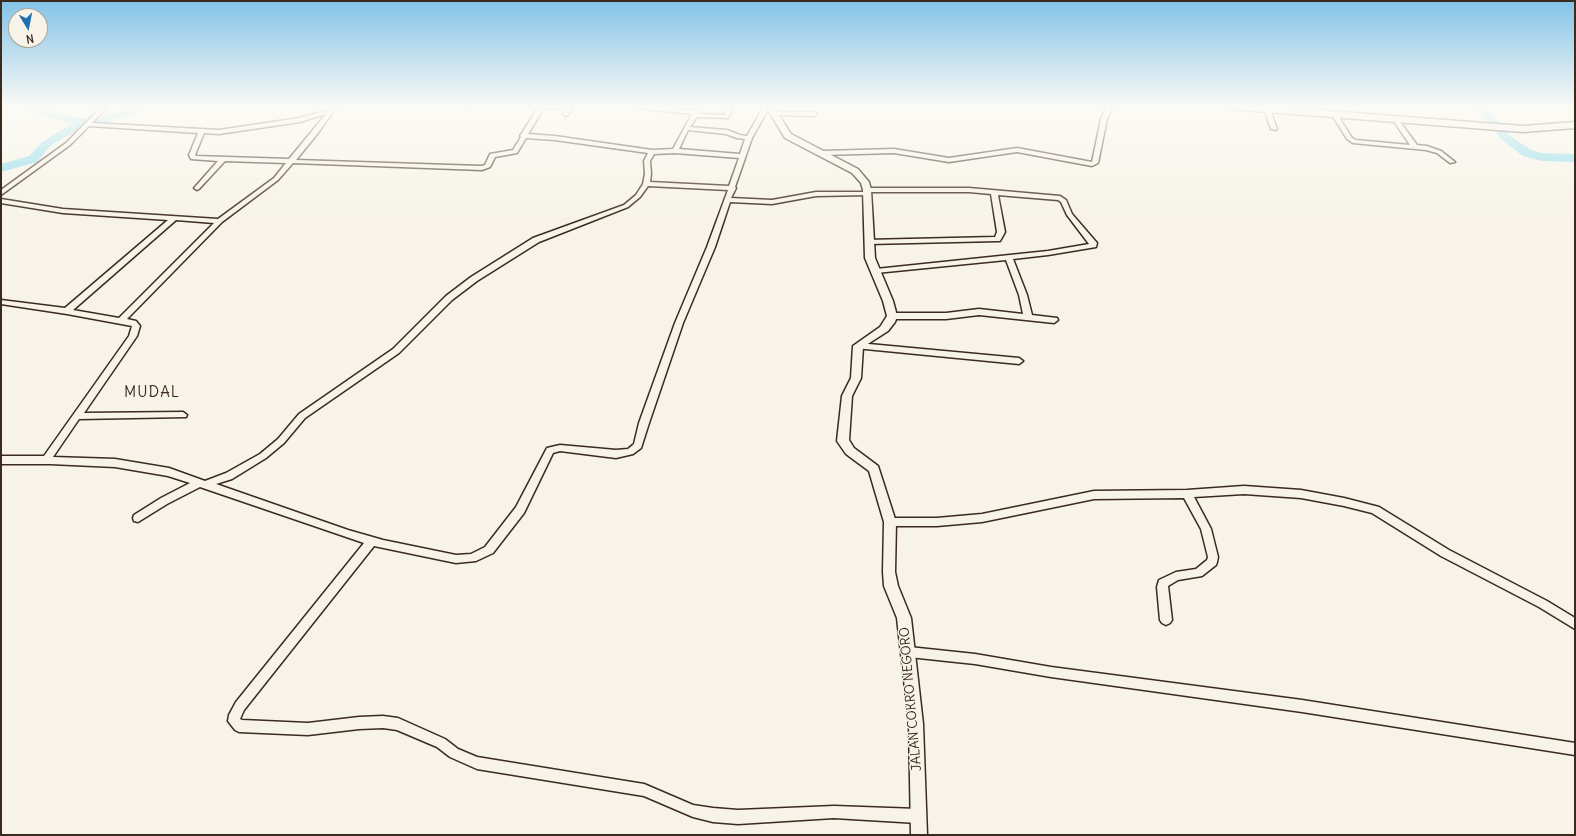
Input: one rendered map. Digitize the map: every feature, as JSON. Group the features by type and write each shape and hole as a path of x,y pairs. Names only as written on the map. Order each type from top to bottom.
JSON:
{"street":[{"path":"1,193 56,154 65,145"},
{"path":"197,145 193,157 482,168 488,166 492,155 514,152 518,145"},
{"path":"120,322 220,221 269,185 292,161 304,145"},
{"path":"603,145 652,152 675,151 743,156"},
{"path":"675,151 678,145"},
{"path":"1,460 50,460 115,463 146,467 169,472 372,541 456,559 477,556 489,550 520,510 550,450 560,448 616,454 630,452 636,449 679,323 711,247 733,188 747,145"},
{"path":"805,145 823,153 860,175 865,182 869,207 870,258 892,316 890,322 884,329 858,346"},
{"path":"823,153 894,151 949,160 1017,150 1092,164 1095,162 1099,145"},
{"path":"1391,145 1435,150 1452,162"},
{"path":"138,518 164,501 201,484 229,476 263,456 281,441 302,416 396,351 449,298 474,279 536,240 626,206 638,196 646,184 648,174 647,161 652,152"},
{"path":"197,188 224,158"},
{"path":"646,184 733,188"},
{"path":"728,200 772,202 816,194 961,189 1062,198 1069,214 1093,243 1090,246 1055,252 876,271"},
{"path":"869,242 997,239 1001,232 994,192"},
{"path":"1,201 63,211 220,221"},
{"path":"67,312 174,218"},
{"path":"1009,257 1023,295 1028,317"},
{"path":"1,302 134,324 136,327 134,333 49,455 48,458 50,460"},
{"path":"892,316 946,316 979,312 1054,320"},
{"path":"858,346 1019,361"},
{"name":"JALAN COKRO NEGORO","path":"858,346 856,378 847,396 843,440 850,451 874,469 890,522 889,572 891,586 904,618 916,724 919,835"},
{"path":"77,416 183,415"},
{"path":"890,522 937,522 982,518 1094,495 1187,494 1260,491 1301,494 1366,507 1382,514 1445,553 1543,604 1575,624"},
{"path":"1166,620 1162,587 1164,583 1176,576 1198,573 1212,562 1213,557 1206,529 1187,494"},
{"path":"372,541 240,706 235,715 234,721 239,726 308,729 359,723 383,722 398,724 441,743 454,753 477,763 644,790 694,811 713,815 738,817 834,812 918,816"},
{"path":"909,652 975,659 1051,672 1302,706 1575,749"}],"waterway":[{"path":"1,168 33,159 45,145"},
{"path":"1516,145 1527,153 1542,157 1575,158"}],"district":[{"name":"MUDAL","path":"152,393"}]}
